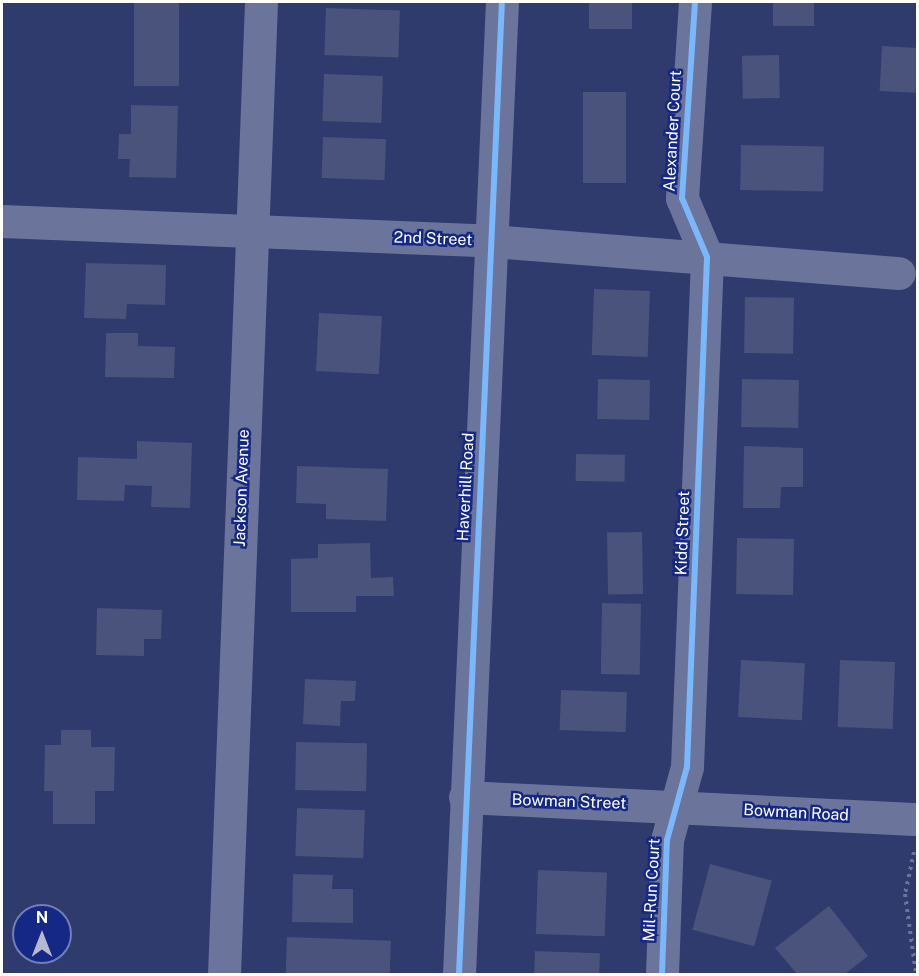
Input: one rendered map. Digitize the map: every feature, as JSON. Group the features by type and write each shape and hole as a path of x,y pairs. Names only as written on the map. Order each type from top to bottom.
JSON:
{"street":[{"name":"Jackson Avenue","path":"224,975 261,2"},
{"name":"Haverhill Road","path":"459,975 465,797 502,2"},
{"name":"Alexander Court","path":"695,2 682,198 707,257"},
{"name":"2nd Street","path":"2,221 491,241 899,273"},
{"name":"Kidd Street","path":"674,807 687,767 707,257"},
{"name":"Bowman Street","path":"465,797 674,807"},
{"name":"Bowman Road","path":"674,807 918,819"},
{"name":"Mil-Run Court","path":"662,975 667,840 674,807"}],"path":[{"path":"914,852 905,894 916,975"}],"building":[{"path":"134,2 179,2 179,86 134,86"},
{"path":"589,2 632,2 632,29 589,29"},
{"path":"773,2 814,2 814,26 773,26"},
{"path":"326,8 400,11 398,58 324,55"},
{"path":"882,46 918,48 916,93 880,91"},
{"path":"779,55 780,98 743,99 742,56"},
{"path":"324,74 383,76 381,123 322,121"},
{"path":"583,92 626,92 626,183 583,183"},
{"path":"131,105 178,106 176,178 129,177 130,159 118,159 119,134 131,134"},
{"path":"323,137 386,139 385,180 322,178"},
{"path":"741,145 824,146 823,191 740,190"},
{"path":"86,263 166,265 165,305 127,304 126,319 84,318"},
{"path":"594,289 650,291 648,357 592,355"},
{"path":"745,297 794,298 793,354 744,353"},
{"path":"319,313 382,316 379,374 316,371"},
{"path":"106,333 138,333 138,346 175,347 174,378 105,377"},
{"path":"598,379 650,380 649,420 597,419"},
{"path":"742,379 799,380 798,428 741,427"},
{"path":"137,441 192,443 190,508 151,507 152,486 125,485 124,501 77,500 78,457 137,459"},
{"path":"744,446 803,448 803,487 781,487 780,508 743,508"},
{"path":"576,454 625,455 625,482 576,481"},
{"path":"297,466 388,469 386,521 326,519 326,504 296,503"},
{"path":"642,532 643,594 608,595 607,533"},
{"path":"737,538 794,539 793,595 736,594"},
{"path":"370,543 371,578 393,577 394,596 356,596 356,612 291,612 291,559 318,558 318,544"},
{"path":"602,603 641,604 640,675 601,674"},
{"path":"97,608 162,610 161,639 144,639 144,656 96,655"},
{"path":"741,660 805,663 802,720 738,717"},
{"path":"840,660 895,662 893,729 838,727"},
{"path":"305,679 356,681 355,701 341,701 340,726 303,724"},
{"path":"561,690 627,692 626,732 560,730"},
{"path":"61,730 91,730 91,747 115,747 114,791 95,791 95,824 53,824 53,791 44,791 45,745 61,745"},
{"path":"296,742 367,743 366,791 295,790"},
{"path":"297,808 365,810 363,858 295,856"},
{"path":"710,864 772,881 754,946 692,930"},
{"path":"538,870 607,872 605,936 536,934"},
{"path":"293,874 333,875 332,889 353,889 353,923 292,922"},
{"path":"829,906 868,956 845,974 797,974 775,948"},
{"path":"287,937 391,941 390,974 286,974"},
{"path":"535,951 600,953 599,974 534,974"}],"cycle path":[{"path":"459,974 502,2"},
{"path":"662,974 667,840 687,767 707,257 682,198 695,2"}]}
